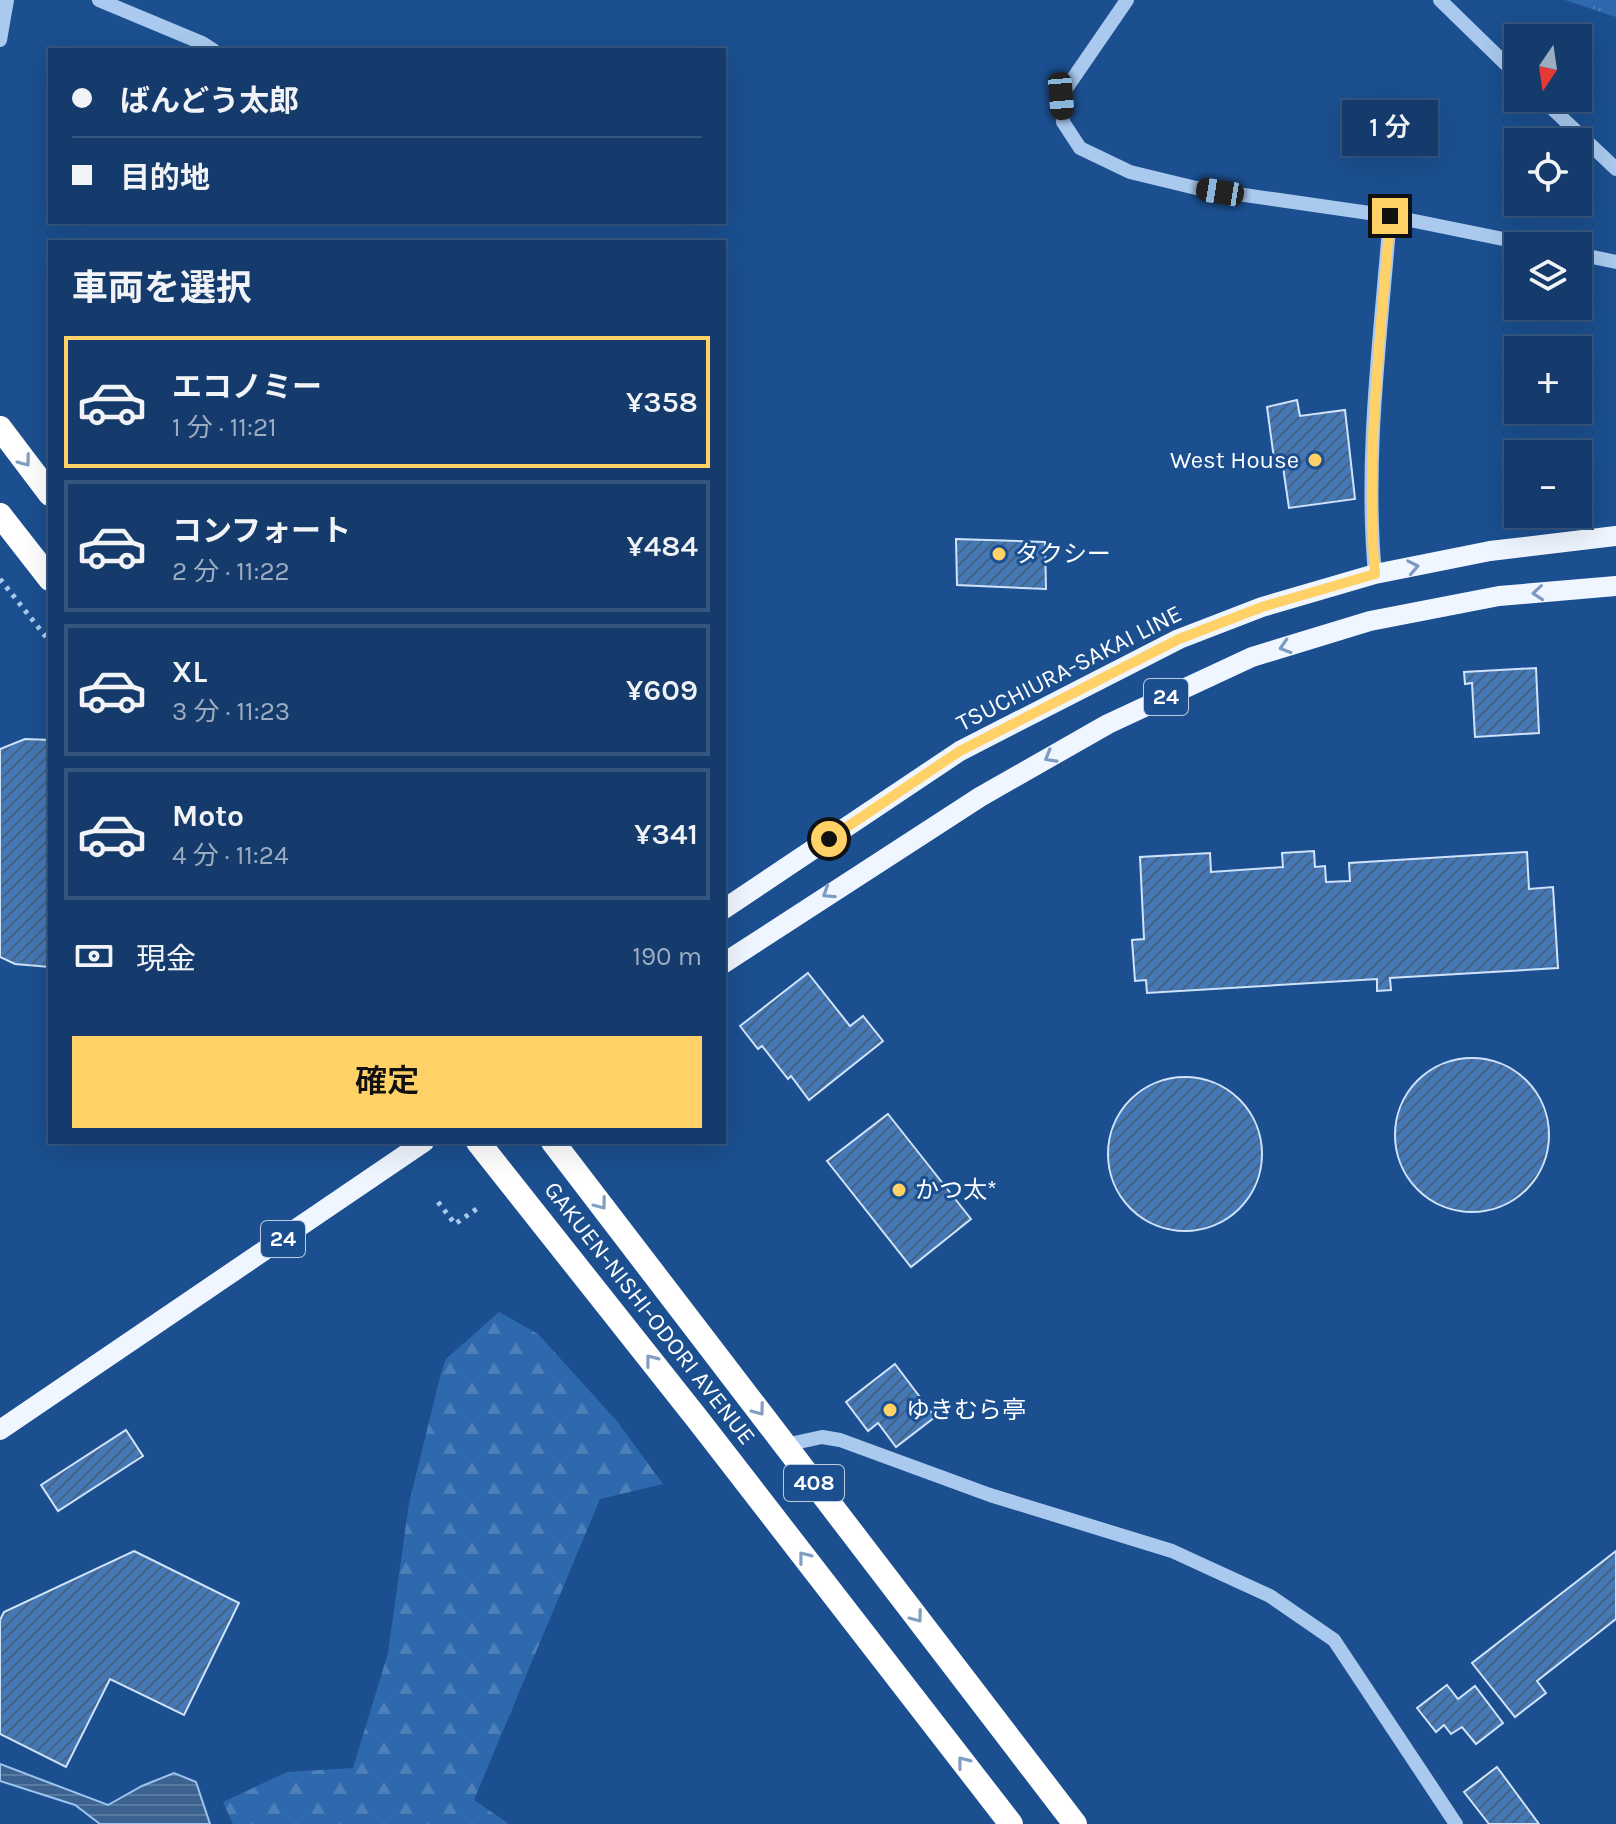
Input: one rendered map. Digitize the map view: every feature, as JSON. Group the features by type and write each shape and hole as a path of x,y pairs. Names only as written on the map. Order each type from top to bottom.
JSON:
{"highway":[{"path":"0,428 48,491"},
{"path":"0,515 48,576"},
{"name":"GAKUEN-NISHI-ODORI AVENUE","path":"480,1144 1011,1824"},
{"name":"GAKUEN-NISHI-ODORI AVENUE","path":"555,1144 1075,1824"}],"main road":[{"name":"TSUCHIURA-SAKAI LINE","path":"726,908 960,751 1179,639 1262,607 1375,574 1490,551 1616,536"},
{"name":"24","path":"726,962 980,797 1108,724 1252,657 1370,621 1499,596 1616,586"},
{"name":"24","path":"0,1430 421,1144"}],"street":[{"path":"0,40 7,0"},
{"path":"99,0 210,48"},
{"path":"1127,0 1061,96 1063,122 1080,148 1130,172 1196,188 1390,216 1504,239"},
{"path":"1440,0 1504,62"},
{"path":"1556,112 1616,169"},
{"path":"1375,574 1371,534 1374,427 1390,216"},
{"path":"1592,257 1616,262"},
{"path":"785,1445 822,1437 840,1440 990,1495 1172,1551 1270,1596 1334,1640 1456,1824"}],"path":[{"path":"0,579 48,639"},
{"path":"438,1202 455,1224 478,1208"}],"green space":[{"path":"1565,0 1616,0 1616,17"},
{"path":"499,1312 538,1334 616,1420 663,1484 600,1499 474,1800 509,1824 233,1824 223,1802 287,1772 353,1768 388,1653 409,1503 441,1373 446,1359"}],"shaded area":[{"path":"0,1764 108,1805 174,1773 196,1782 210,1824 100,1824 75,1805 0,1781"}],"building":[{"path":"1297,400 1300,416 1345,410 1355,499 1289,508 1283,467 1275,466 1267,407"},
{"path":"956,539 1045,542 1046,589 957,585"},
{"path":"1536,668 1539,733 1475,737 1472,683 1465,684 1464,672"},
{"path":"25,739 48,740 48,967 15,964 0,957 0,749"},
{"path":"1314,851 1315,867 1325,866 1326,882 1350,881 1349,863 1527,852 1529,889 1553,887 1558,968 1390,978 1391,990 1377,991 1377,979 1147,993 1146,980 1135,981 1132,940 1144,939 1140,857 1210,853 1211,872 1283,867 1282,853"},
{"path":"808,973 850,1026 863,1016 883,1041 809,1100 791,1076 788,1079 762,1046 758,1049 740,1026"},
{"path":"1472,1058 1501,1064 1526,1081 1543,1106 1549,1135 1543,1164 1526,1189 1501,1206 1472,1212 1443,1206 1418,1189 1401,1164 1395,1135 1401,1106 1418,1081 1443,1064"},
{"path":"1185,1077 1214,1083 1239,1100 1256,1125 1262,1154 1256,1183 1239,1208 1214,1225 1185,1231 1156,1225 1131,1208 1114,1183 1108,1154 1114,1125 1131,1100 1156,1083"},
{"name":"かつ太*","path":"888,1114 971,1219 911,1267 827,1161"},
{"name":"ゆきむら亭","path":"895,1364 935,1417 896,1447 878,1423 868,1431 846,1402"},
{"path":"126,1430 143,1456 58,1511 41,1485"},
{"path":"134,1551 239,1603 184,1715 110,1679 66,1767 0,1734 0,1620 4,1612"},
{"path":"1616,1551 1616,1619 1537,1681 1546,1693 1515,1717 1472,1663"},
{"path":"1447,1685 1458,1699 1475,1686 1503,1723 1476,1744 1462,1727 1451,1734 1444,1725 1436,1732 1417,1708"},
{"path":"1497,1767 1539,1824 1489,1824 1464,1792"}],"place":[{"name":"West House","path":"1315,460"},
{"name":"タクシー","path":"999,554"},
{"name":"かつ太*","path":"899,1190"},
{"name":"ゆきむら亭","path":"890,1410"}],"route":[{"path":"829,839 960,751 1179,639 1262,607 1375,574 1371,534 1374,427 1390,216"}]}
